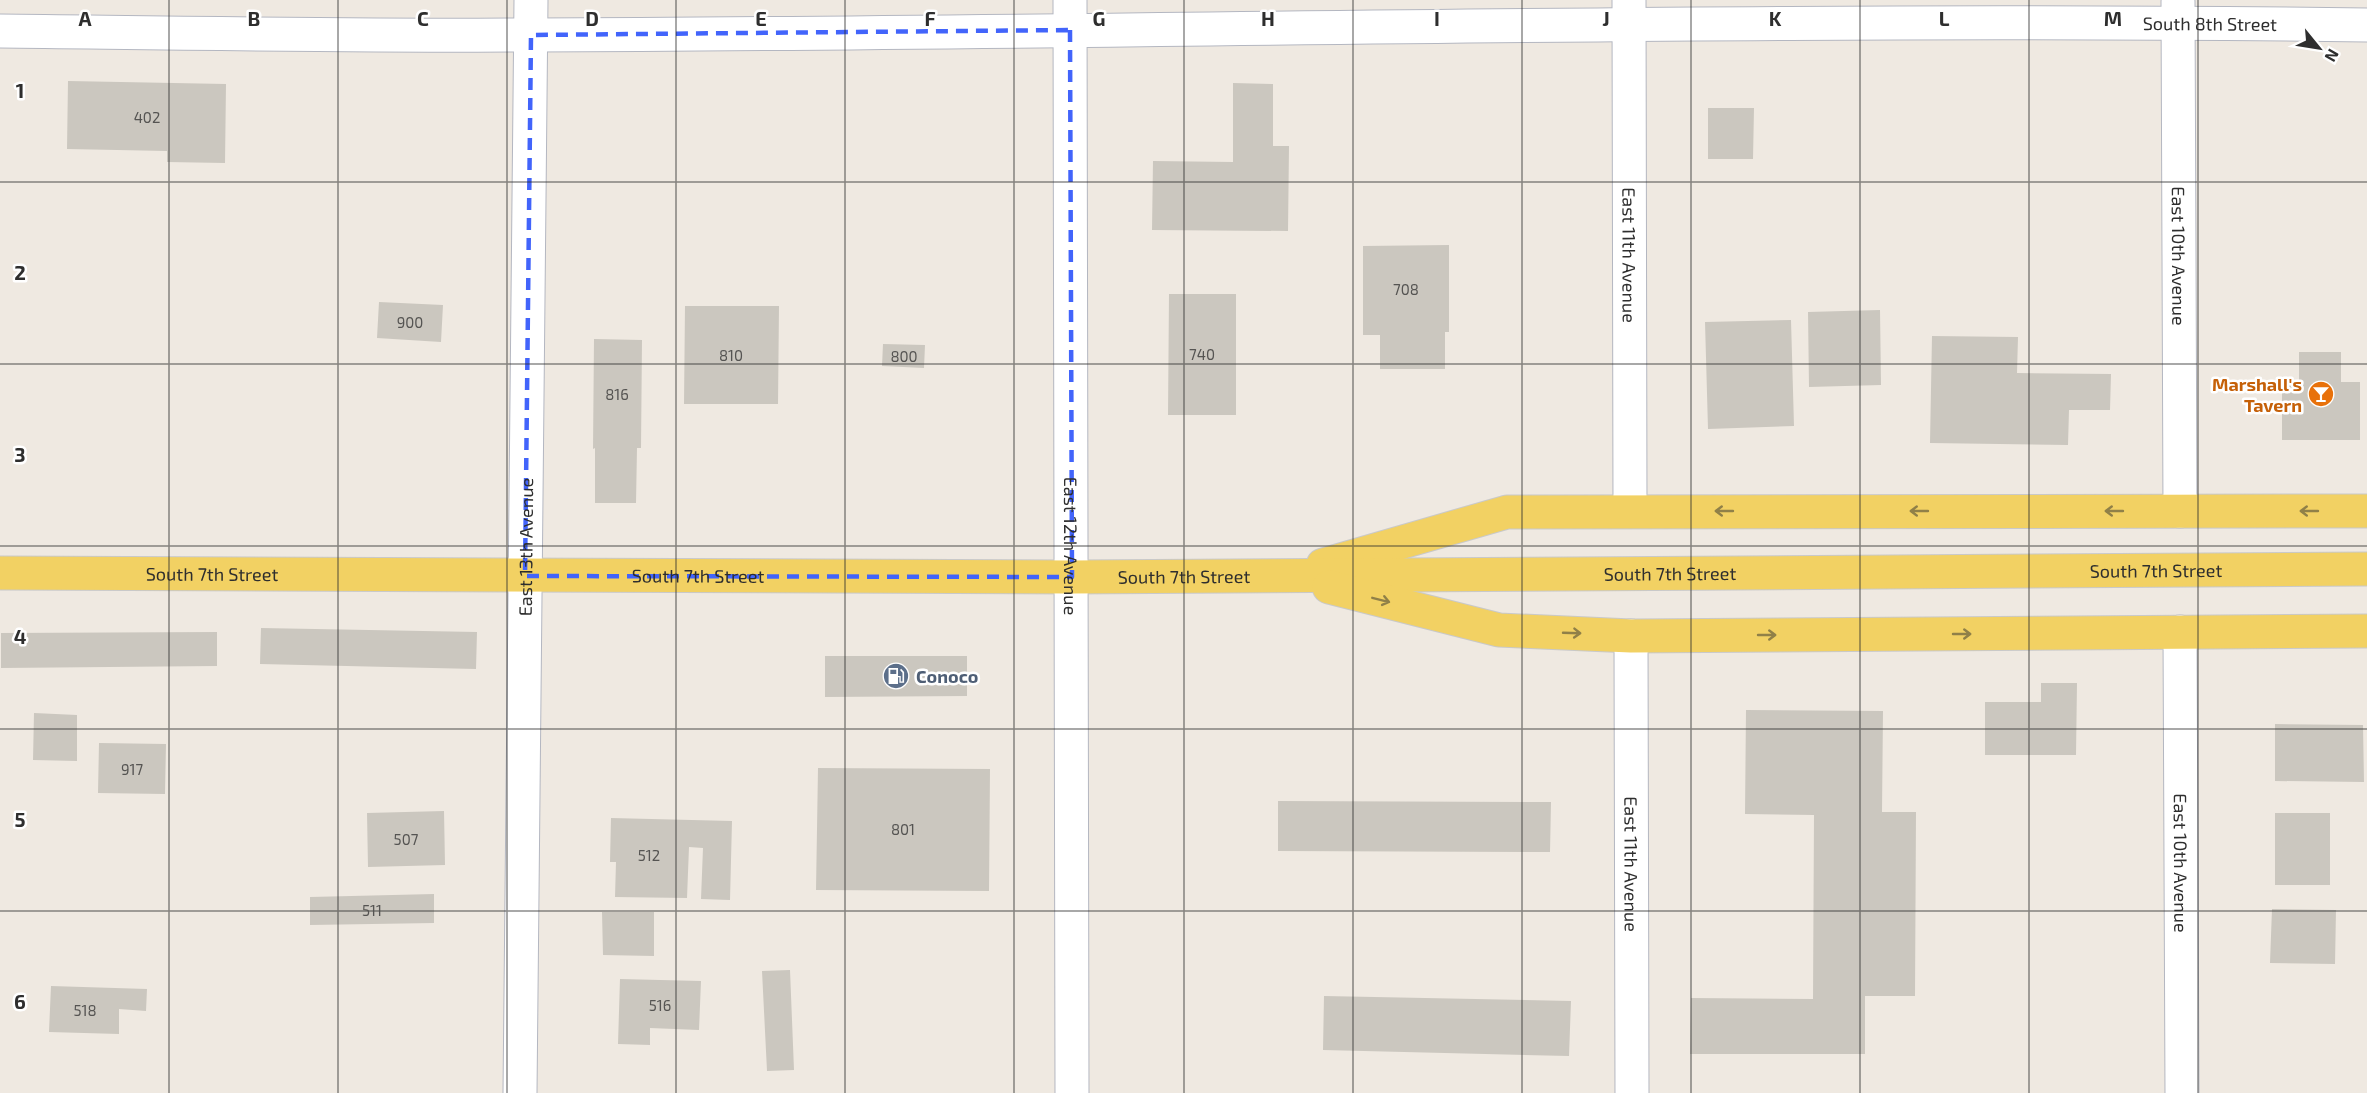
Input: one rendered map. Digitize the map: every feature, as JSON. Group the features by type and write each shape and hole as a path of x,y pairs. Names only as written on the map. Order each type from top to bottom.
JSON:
{"main road":[{"path":"1283,576 1507,512 2367,512"},
{"name":"South 7th Street","path":"0,573 1072,577 2367,570"},
{"path":"1283,576 1499,630 1631,636 2367,631"}],"street":[{"name":"East 13th Avenue","path":"520,1093 531,0"},
{"name":"South 8th Street","path":"0,31 531,35 1070,15 1629,12 2179,11 2367,26"},
{"name":"East 10th Avenue","path":"2179,11 2180,511"},
{"name":"East 11th Avenue","path":"1629,12 1630,511"},
{"name":"East 12th Avenue","path":"1070,15 1072,1093"},
{"name":"East 10th Avenue","path":"2180,632 2182,1093"},
{"name":"East 11th Avenue","path":"1631,636 1632,1093"}],"highlighted area":[{"path":"1070,30 1072,577 525,576 531,35"}],"building":[{"path":"68,81 226,84 225,163 167,162 167,151 67,149"},
{"path":"1233,83 1273,84 1273,146 1289,146 1288,231 1152,230 1153,161 1233,162"},
{"path":"1708,108 1754,108 1753,159 1708,159"},
{"path":"1449,245 1449,332 1445,332 1445,369 1380,369 1380,335 1363,335 1363,246"},
{"path":"1169,294 1236,294 1236,415 1168,415"},
{"path":"379,302 443,305 441,342 377,338"},
{"path":"685,306 779,306 778,404 684,404"},
{"path":"1880,310 1881,385 1809,387 1808,312"},
{"path":"1791,320 1794,426 1708,429 1705,322"},
{"path":"1932,336 2018,337 2017,373 2111,374 2110,410 2069,410 2068,445 1930,443"},
{"path":"594,339 642,340 641,448 637,448 636,503 595,503"},
{"path":"883,344 925,345 924,368 882,366"},
{"name":"Marshall's Tavern","path":"2299,352 2341,352 2341,382 2360,382 2360,440 2282,440 2282,382 2299,382"},
{"path":"261,628 477,632 476,669 260,664"},
{"path":"217,632 217,666 1,668 1,633"},
{"name":"Conoco","path":"825,656 967,656 967,696 825,697"},
{"path":"2041,683 2077,683 2076,755 1985,755 1985,702 2041,702"},
{"path":"1746,710 1883,711 1882,812 1916,812 1915,996 1865,996 1865,1054 1690,1054 1691,998 1813,999 1814,815 1745,814"},
{"path":"34,713 77,715 77,761 33,760"},
{"path":"2275,724 2363,725 2364,782 2275,781"},
{"path":"99,743 166,744 165,794 98,793"},
{"path":"818,768 990,769 989,891 816,890"},
{"path":"1278,801 1551,802 1550,852 1278,851"},
{"path":"444,811 445,865 368,867 367,813"},
{"path":"2275,813 2330,813 2330,885 2275,885"},
{"path":"611,818 732,821 730,900 701,899 703,848 689,847 687,898 615,897 616,862 610,862"},
{"path":"434,894 434,923 310,925 310,897"},
{"path":"2272,909 2336,910 2335,964 2270,963"},
{"path":"602,912 654,912 654,956 603,955"},
{"path":"790,970 794,1070 767,1071 762,971"},
{"path":"620,979 701,981 699,1030 650,1028 650,1045 618,1044"},
{"path":"51,986 147,989 146,1011 119,1009 119,1034 49,1032"},
{"path":"1324,996 1571,1001 1569,1056 1323,1050"}],"place":[{"name":"Marshall's Tavern","path":"2321,394"},
{"name":"Conoco","path":"896,676"}]}
